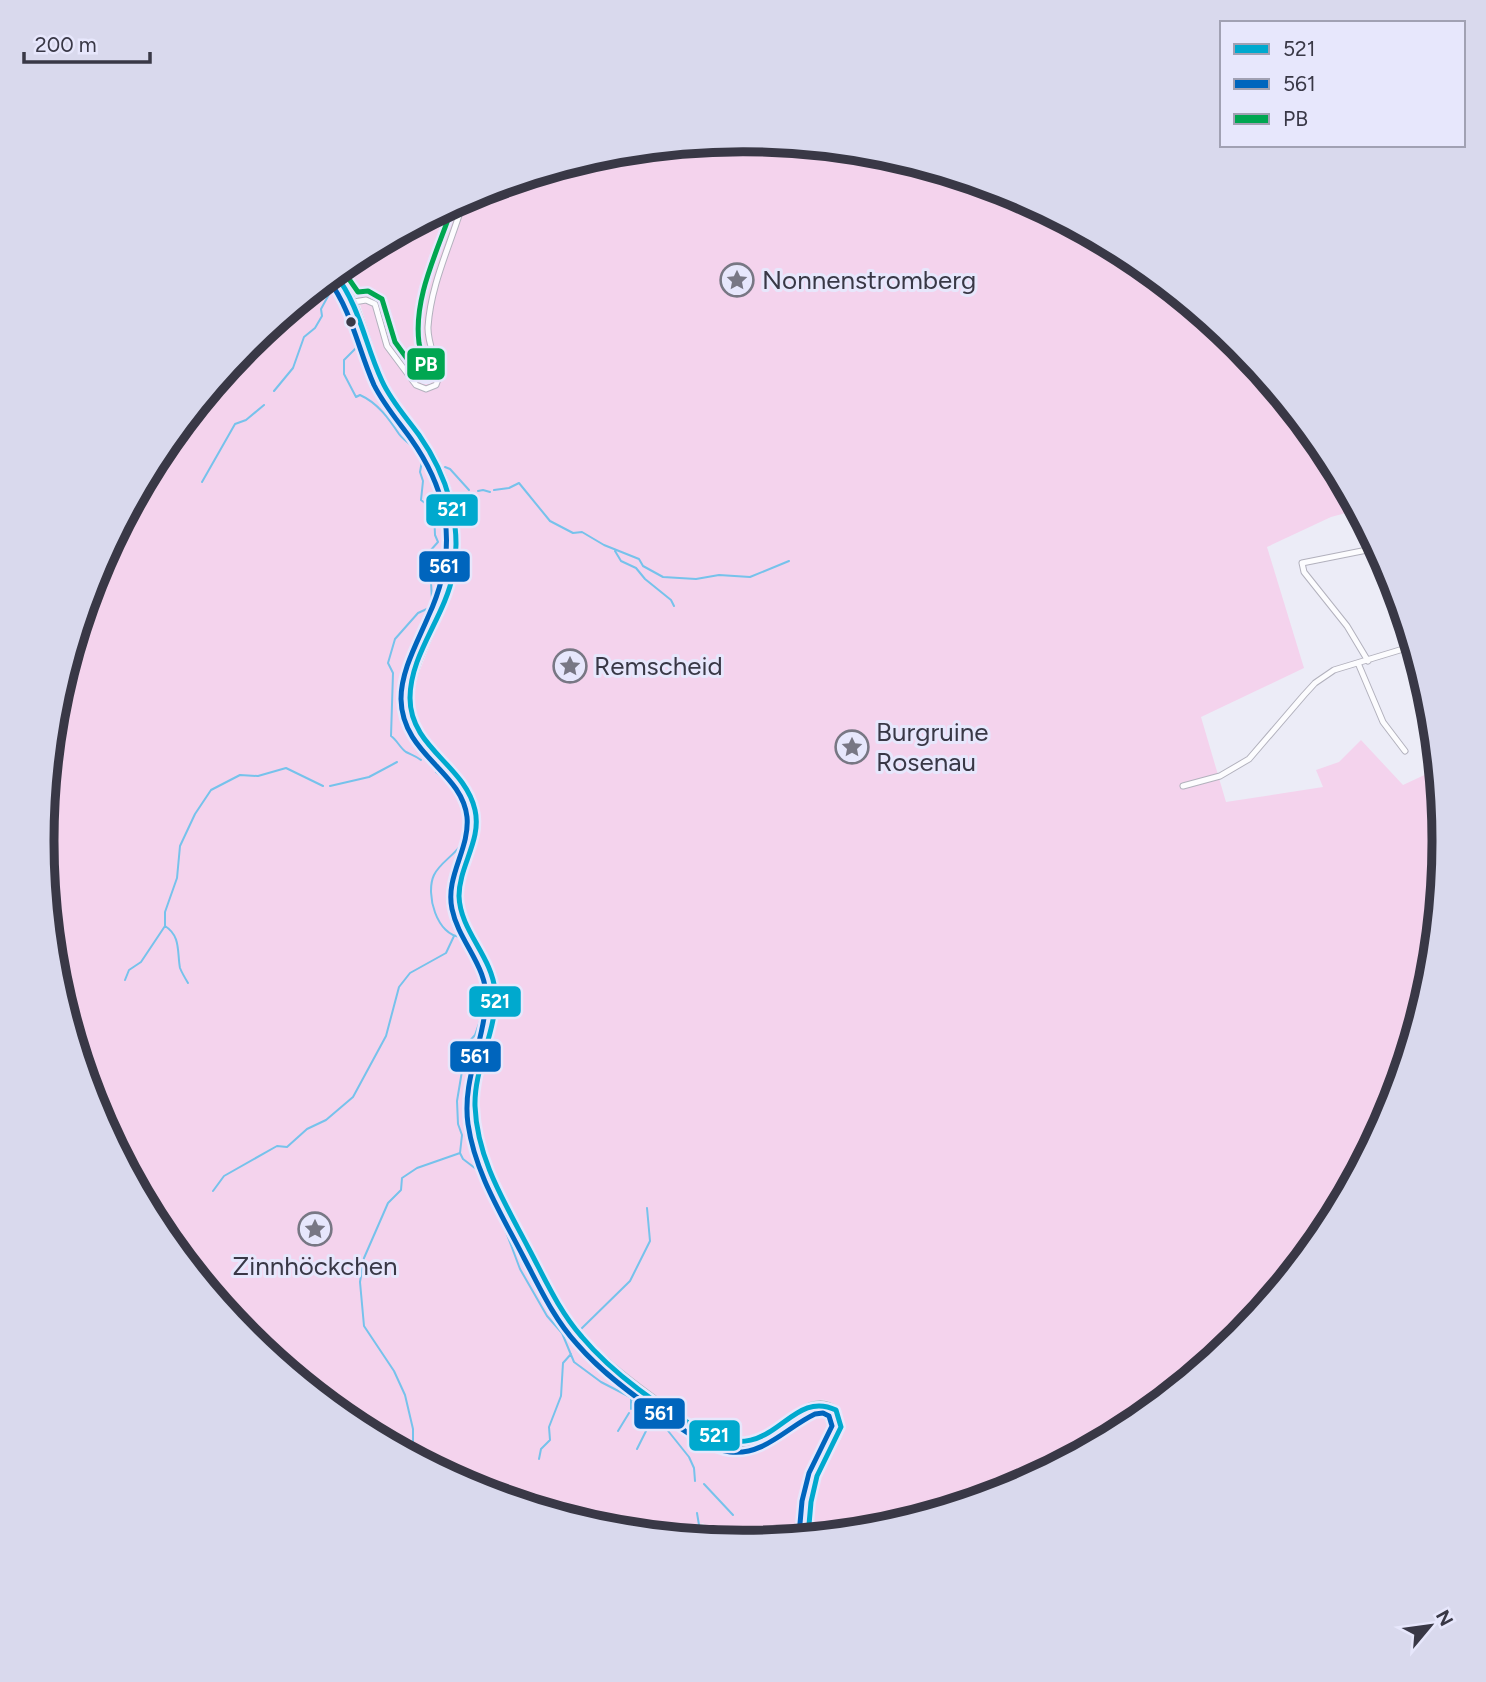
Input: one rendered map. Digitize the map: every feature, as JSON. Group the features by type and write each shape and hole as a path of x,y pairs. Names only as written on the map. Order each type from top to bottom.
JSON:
{"main road":[{"path":"341,282 357,301 381,380 392,400 432,454 443,475 453,509 456,545 453,575 444,605 414,675 410,702 413,721 421,738 463,783 475,811 476,834 463,872 459,896 464,920 488,963 494,987 493,1012 477,1073 475,1100 478,1139 487,1164 519,1231 573,1327 613,1367 695,1428 720,1441 745,1443 771,1433 808,1405 820,1403 836,1410 841,1427 817,1476 808,1526"}],"street":[{"path":"357,301 370,300 375,304 387,346 409,377 421,388 429,389 436,385 439,373 428,341 430,313 441,264 459,214"},
{"path":"1367,550 1301,563 1304,572 1347,626 1368,661"},
{"path":"1183,786 1220,776 1249,759 1315,683 1334,670 1404,649"},
{"path":"1358,663 1383,722 1405,751"}],"shaded area":[{"path":"743,152 833,158 877,165 964,189 1007,205 1048,223 1126,268 1197,323 1230,354 1261,387 1316,458 1348,512 1331,517 1267,547 1304,668 1201,717 1226,802 1323,787 1316,770 1339,762 1361,740 1403,785 1428,773 1432,841 1430,886 1419,975 1395,1062 1379,1105 1361,1146 1316,1224 1261,1295 1230,1328 1197,1359 1126,1414 1048,1459 964,1493 877,1517 811,1526 819,1480 841,1440 844,1429 838,1408 830,1402 815,1401 758,1437 735,1440 721,1437 708,1432 614,1365 587,1338 566,1310 503,1192 483,1142 479,1098 498,997 495,971 470,928 464,909 465,883 478,832 477,806 461,775 428,742 419,728 414,709 414,685 456,579 460,546 456,507 444,470 425,437 394,398 383,376 357,295 344,280 438,223 522,189 609,165 653,158"},
{"path":"335,287 364,337 384,392 431,457 445,488 452,517 453,545 449,573 432,628 408,685 408,705 417,737 455,779 471,808 472,831 457,888 457,900 462,923 485,965 491,988 489,1017 475,1076 472,1107 478,1146 492,1184 550,1296 565,1319 624,1378 684,1425 711,1440 736,1447 760,1442 809,1410 820,1406 834,1414 835,1431 830,1448 813,1481 806,1526 743,1530 706,1528 703,1523 694,1527 609,1517 522,1493 479,1477 438,1459 360,1414 289,1359 225,1295 170,1224 125,1146 91,1062 78,1019 60,931 54,841 60,751 67,707 91,620 125,536 170,458 225,387 256,354 289,323"}],"waterway":[{"path":"334,288 338,294"},
{"path":"274,391 293,368 304,337 315,328 322,316 321,309 332,289"},
{"path":"342,300 357,341 356,348 344,360 344,374 356,397 360,395 378,407 401,437 422,456"},
{"path":"202,482 235,424 246,420 264,405"},
{"path":"421,760 404,750 391,736 393,673 388,663 395,639 418,613 429,608 432,601 431,582 422,567 424,553 430,551 438,542 435,535 434,510 421,500 422,461"},
{"path":"445,467 469,490"},
{"path":"494,490 509,488 519,483 550,521 573,533 582,532 604,545 639,559 643,566 663,577 750,577 789,561"},
{"path":"478,491 490,492"},
{"path":"615,551 621,561 636,568 671,600 674,606"},
{"path":"330,786 369,777 397,762"},
{"path":"125,980 129,970 141,962 165,926 165,912 177,878 180,846 195,814 211,790 240,775 258,776 286,768 323,786"},
{"path":"436,772 454,787 461,797 466,827 460,846 434,875 432,903 445,930 461,937"},
{"path":"165,926 176,939 180,968 188,983"},
{"path":"213,1191 224,1176 277,1146 287,1147 307,1129 326,1120 353,1097 386,1036 399,987 410,973 446,953 454,936"},
{"path":"467,942 483,972 487,1001 475,1035 468,1043 464,1059 457,1101 458,1124 462,1135 460,1153 463,1159 484,1175"},
{"path":"413,1445 413,1429 405,1395 394,1371 364,1326 360,1282 364,1258 388,1203 401,1190 402,1178 417,1168 460,1153"},
{"path":"487,1181 520,1269 547,1316 562,1333 574,1362 601,1382 630,1397 665,1427 689,1457 694,1468 695,1481"},
{"path":"580,1330 630,1281 650,1241 647,1208"},
{"path":"562,1333 571,1334"},
{"path":"539,1459 541,1449 550,1440 549,1427 561,1396 563,1363 571,1354"},
{"path":"631,1399 631,1409"},
{"path":"618,1431 629,1413"},
{"path":"649,1413 650,1426"},
{"path":"637,1449 647,1429"},
{"path":"704,1484 733,1515"},
{"path":"697,1513 699,1525"}],"transit line":[{"name":"PB","path":"348,277 358,292 368,291 382,299 395,342 416,371 424,379 428,379 430,374 419,343 420,308 428,273 448,219"},
{"name":"521","path":"341,282 362,326 386,388 438,467 454,519 456,556 453,574 443,605 421,651 410,698 412,715 419,730 461,781 475,810 475,832 462,874 459,896 465,921 488,966 495,991 493,1020 478,1077 475,1106 487,1162 511,1215 566,1316 608,1364 655,1401 703,1431 727,1440 747,1441 763,1435 805,1409 819,1406 836,1410 841,1427 817,1476 809,1526"},
{"name":"561","path":"334,288 349,317 374,385 428,467 437,487 445,519 447,545 441,581 407,668 401,699 404,718 411,735 455,787 463,801 467,817 465,840 454,874 451,897 456,921 478,966 486,990 484,1018 470,1078 467,1108 472,1142 483,1177 498,1210 561,1324 597,1365 654,1410 705,1443 730,1452 754,1450 815,1414 823,1413 829,1416 832,1426 809,1473 802,1501 800,1527"}],"place":[{"name":"Nonnenstromberg","path":"737,280"},
{"name":"Remscheid","path":"570,666"},
{"name":"Burgruine Rosenau","path":"852,747"},
{"name":"Zinnhöckchen","path":"315,1229"}]}
